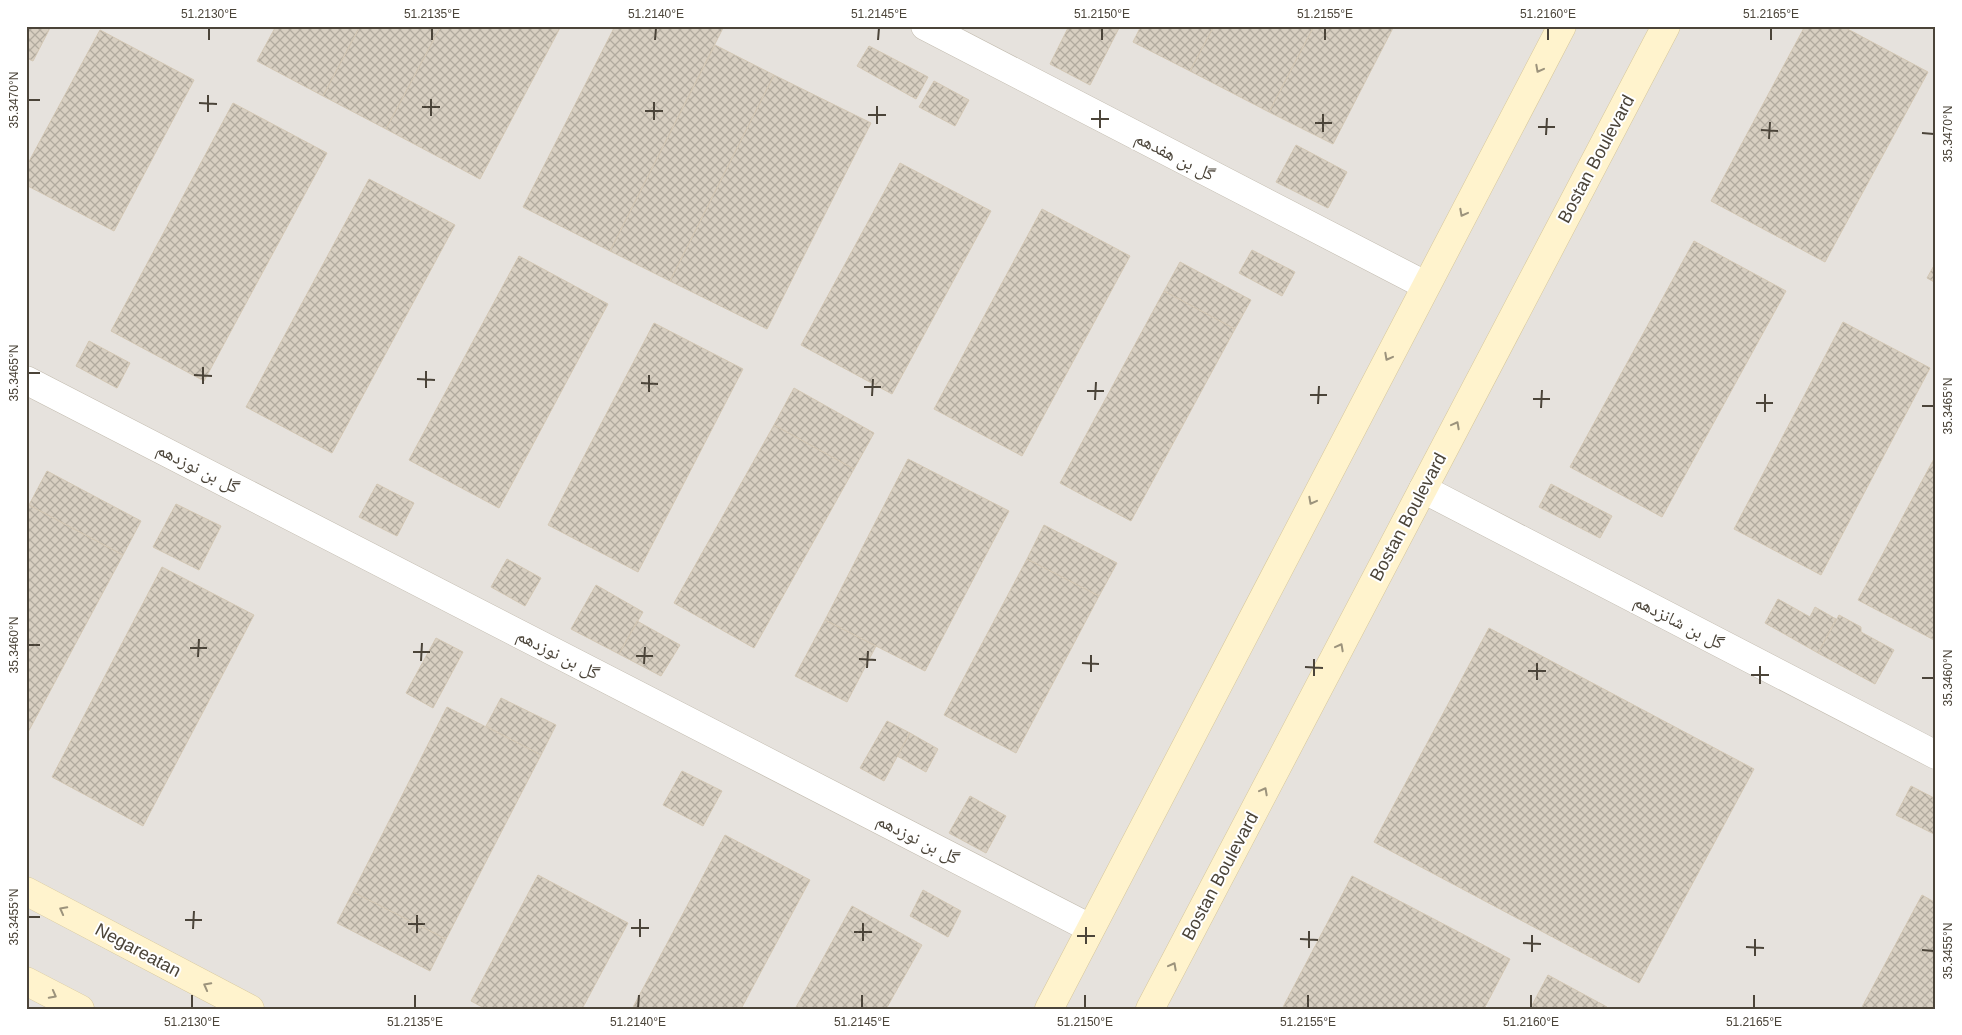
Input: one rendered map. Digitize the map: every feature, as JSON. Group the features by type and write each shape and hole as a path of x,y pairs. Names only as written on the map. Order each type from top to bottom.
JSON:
{"street":[{"name":"گل بن هفدهم","path":"924,26 1425,285"},
{"path":"1049,1009 1425,285 1562,26"},
{"name":"Bostan Boulevard","path":"1150,1009 1666,26"},
{"name":"گل بن نوزدهم","path":"26,380 1090,928"},
{"name":"گل بن شانزدهم","path":"1423,489 1936,755"},
{"name":"Negareatan","path":"26,891 250,1009"},
{"path":"26,981 80,1009"}],"shaded area":[{"path":"26,26 1936,26 1936,1009 26,1009"}],"building":[{"path":"26,26 51,26 33,61 26,58"},
{"path":"276,26 360,26 323,96 257,61"},
{"path":"360,26 441,26 386,129 323,96"},
{"path":"441,26 561,26 480,179 386,129"},
{"path":"615,26 724,26 610,251 523,207"},
{"path":"1069,26 1120,26 1090,85 1050,64"},
{"path":"1141,26 1214,26 1190,71 1133,42"},
{"path":"1214,26 1314,26 1269,112 1190,71"},
{"path":"1314,26 1394,26 1333,144 1269,112"},
{"path":"1805,26 1842,26 1928,72 1825,262 1711,201"},
{"path":"100,30 194,80 114,231 26,185 26,167"},
{"path":"715,45 774,75 670,281 610,251"},
{"path":"869,46 928,77 916,99 857,66"},
{"path":"774,75 871,123 767,329 670,281"},
{"path":"934,81 969,100 955,126 919,107"},
{"path":"233,103 327,153 204,381 111,331"},
{"path":"1296,145 1347,172 1328,208 1276,182"},
{"path":"900,163 991,211 892,394 801,345"},
{"path":"369,179 455,225 332,453 246,407"},
{"path":"1042,209 1130,256 1022,456 934,409"},
{"path":"1694,241 1786,291 1662,517 1570,467"},
{"path":"1252,250 1295,272 1282,296 1239,273"},
{"path":"519,256 608,304 499,508 409,460"},
{"path":"1180,262 1251,300 1235,329 1164,291"},
{"path":"1936,262 1936,283 1927,278"},
{"path":"1164,291 1235,329 1131,521 1060,483"},
{"path":"1843,322 1930,368 1821,575 1734,529"},
{"path":"654,323 743,369 638,572 548,525"},
{"path":"89,341 130,363 117,388 76,366"},
{"path":"794,388 874,433 854,469 774,425"},
{"path":"774,425 854,469 754,648 674,603"},
{"path":"1936,455 1936,641 1858,600"},
{"path":"908,459 1009,511 925,671 825,620"},
{"path":"47,471 141,521 123,555 29,505"},
{"path":"377,484 414,503 397,536 359,517"},
{"path":"1551,484 1612,516 1600,538 1539,507"},
{"path":"176,504 221,526 199,570 153,547"},
{"path":"29,505 123,555 26,736 26,511"},
{"path":"1044,525 1117,563 1099,596 1027,559"},
{"path":"507,559 541,578 525,606 491,587"},
{"path":"1027,559 1099,596 1016,753 944,715"},
{"path":"162,567 254,615 143,826 52,777"},
{"path":"596,585 643,612 619,654 571,629"},
{"path":"1778,599 1810,617 1815,607 1836,619 1818,653 1765,623"},
{"path":"1839,615 1861,627 1861,632 1894,650 1875,684 1818,653"},
{"path":"825,620 876,646 847,702 795,676"},
{"path":"637,621 680,645 661,676 619,654"},
{"path":"1489,628 1754,769 1639,983 1374,842"},
{"path":"436,638 463,652 433,708 406,693"},
{"path":"501,698 556,725 541,755 486,726"},
{"path":"447,707 541,755 446,939 353,892"},
{"path":"887,721 910,733 884,781 860,768"},
{"path":"910,733 938,749 926,772 897,756"},
{"path":"682,771 722,791 703,826 663,805"},
{"path":"1911,786 1936,799 1936,835 1896,815"},
{"path":"970,796 1006,816 986,853 949,833"},
{"path":"725,835 810,880 741,1009 632,1009"},
{"path":"538,875 628,923 582,1009 486,1009 471,1001"},
{"path":"1352,876 1510,959 1484,1009 1282,1009"},
{"path":"923,890 961,911 948,937 910,916"},
{"path":"353,892 446,939 430,971 337,923"},
{"path":"1922,895 1936,903 1936,1000 1931,1009 1861,1009"},
{"path":"852,906 922,945 886,1009 795,1009"},
{"path":"1548,975 1607,1007 1606,1009 1530,1009"}]}
